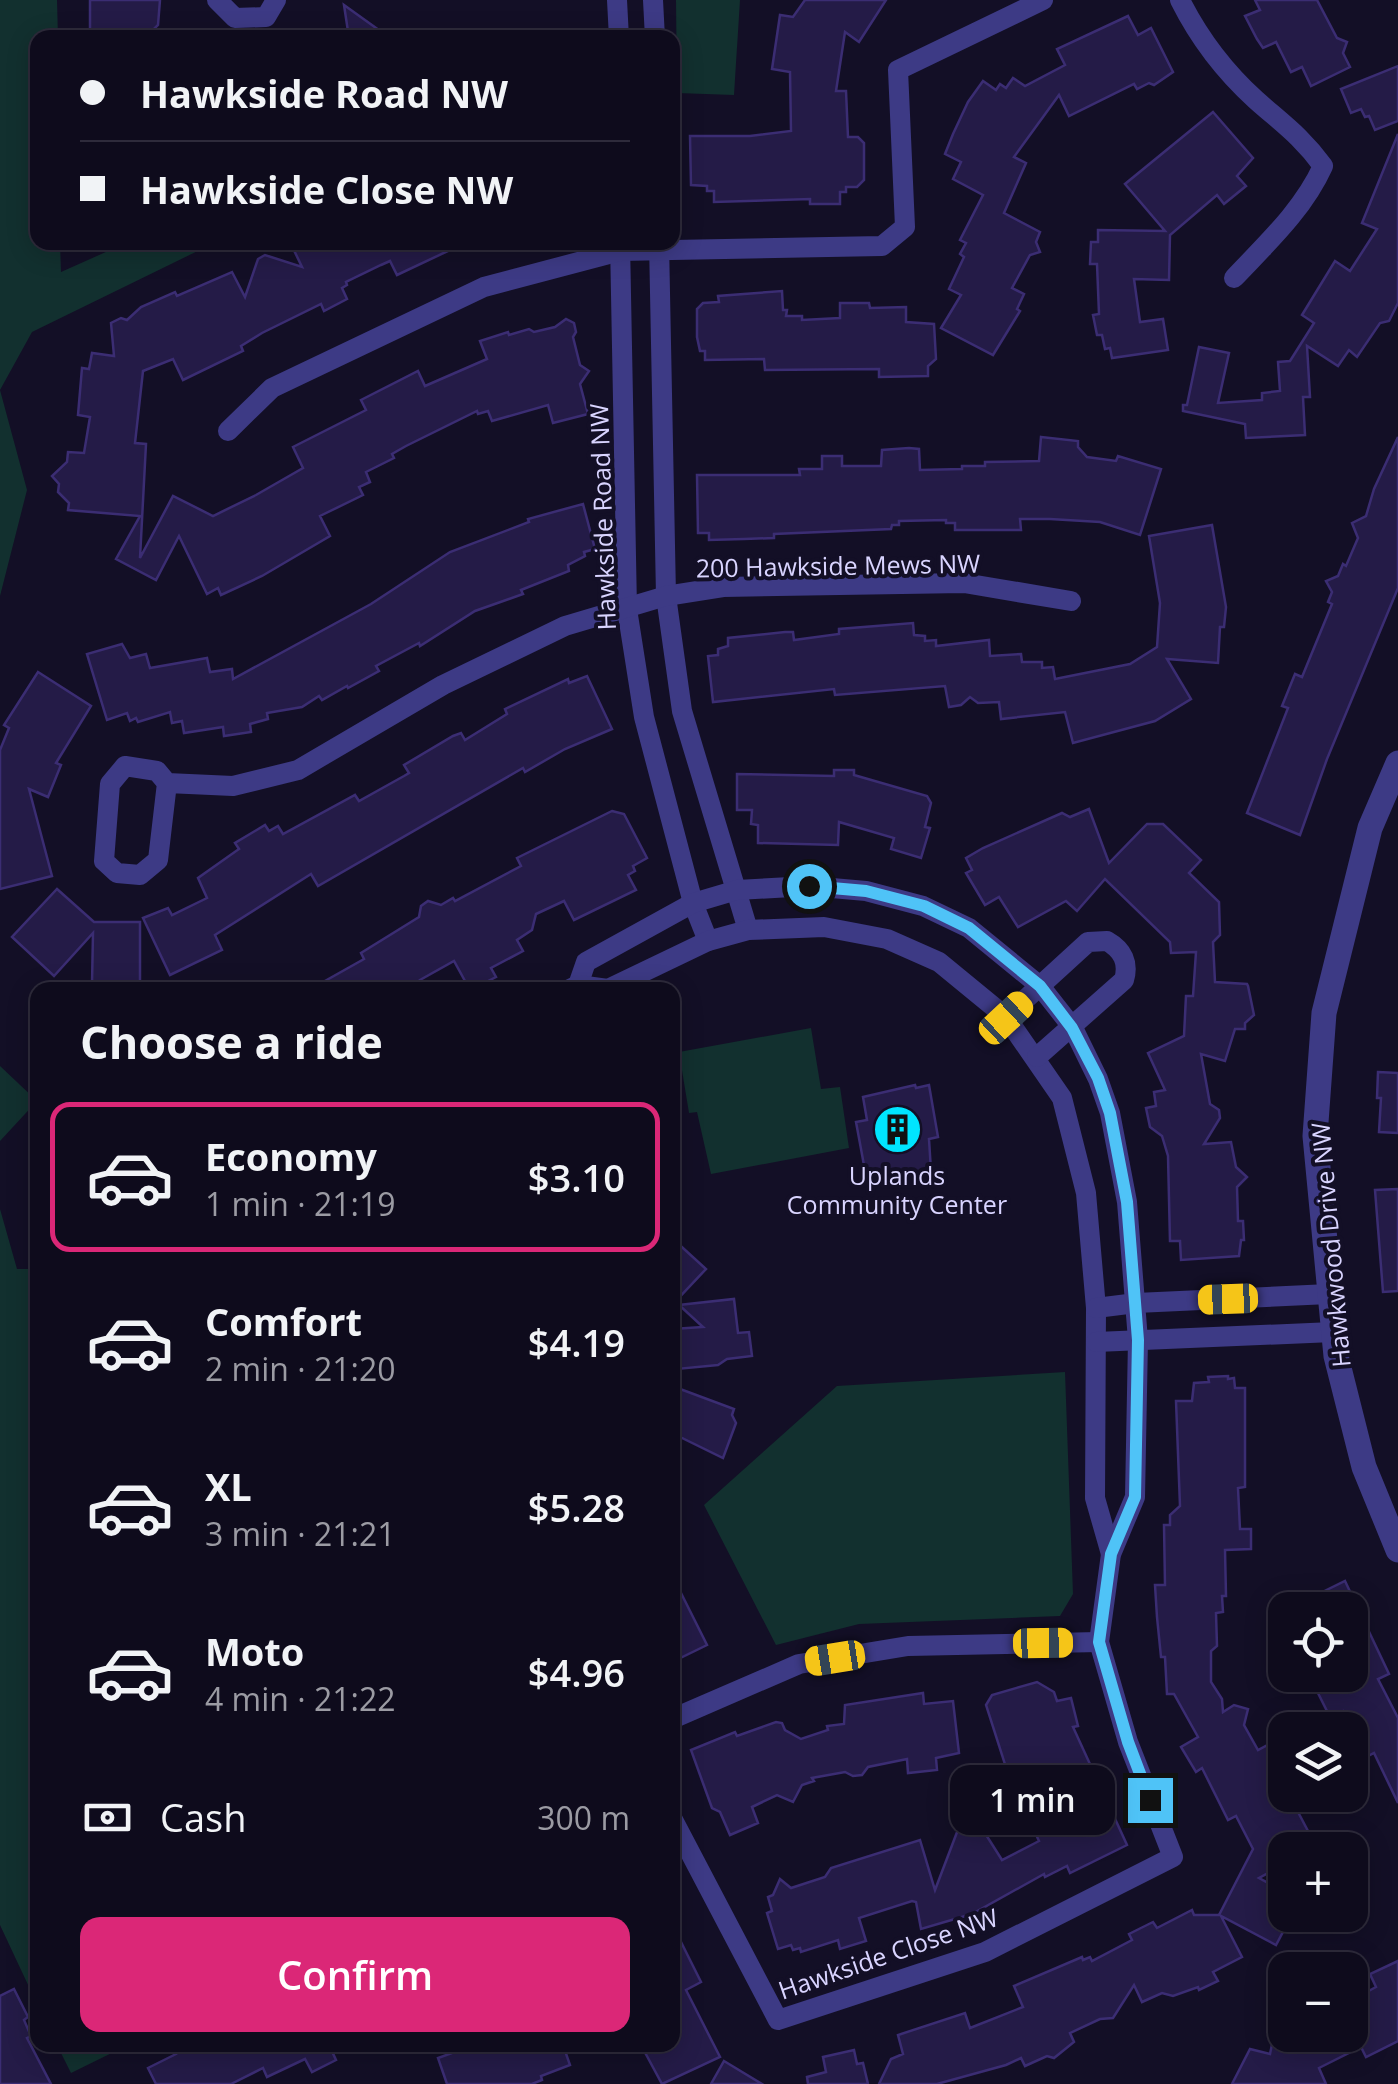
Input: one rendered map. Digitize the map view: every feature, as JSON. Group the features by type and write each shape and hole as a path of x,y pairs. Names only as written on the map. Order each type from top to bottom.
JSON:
{"street":[{"path":"217,0 235,18 266,17 276,0"},
{"path":"617,0 619,30"},
{"path":"653,0 655,30"},
{"path":"680,245 882,246 905,227 898,70 1044,0"},
{"path":"1180,0 1222,66 1302,136 1323,166 1295,212 1234,278"},
{"path":"228,430 272,388 484,288 610,250"},
{"name":"Hawkside Road NW","path":"620,250 627,609 644,717 693,903 708,941"},
{"path":"659,250 666,596 682,711 748,930"},
{"name":"200 Hawkside Mews NW","path":"167,783 158,860 140,875 118,872 104,861 110,784 125,766 157,772 167,783 233,786 298,770 443,685 565,626 666,596 723,587 964,583 1070,600"},
{"name":"Hawkwood Drive NW","path":"1398,762 1370,828 1324,1013 1316,1136 1333,1332 1364,1467 1398,1550"},
{"path":"575,982 586,962 693,903 737,890 809,886 866,891 924,906 969,928 1040,986 1072,1028 1098,1078 1110,1113 1127,1202 1136,1303"},
{"path":"623,982 708,941 748,930 824,927 888,939 939,962 1006,1018 1062,1098 1086,1193 1096,1308 1329,1294"},
{"path":"1006,1018 1088,942 1107,941 1116,946 1128,968 1124,980 1036,1057"},
{"name":"Hawkside Close NW","path":"680,1833 778,2020 986,1952 1173,1856 1128,1742 1099,1642 1111,1554 1135,1497 1136,1303"},
{"name":"Hawkside Close NW","path":"1096,1308 1095,1498 1111,1554"},
{"path":"1096,1342 1333,1332"},
{"path":"680,1716 799,1664 908,1646 1099,1642"}],"green space":[{"path":"0,0 57,0 58,30 30,30 30,250 60,250 61,272 110,250 200,250 32,332 0,390"},
{"path":"676,0 740,0 734,95 680,93 680,30 676,30"},
{"path":"0,390 27,490 0,596"},
{"path":"811,1028 821,1089 840,1087 849,1148 711,1174 697,1112 689,1113 680,1052"},
{"path":"0,1066 30,1094 30,1109 0,1141"},
{"path":"0,1209 17,1269 30,1269 30,1989 0,1925"},
{"path":"1065,1372 1073,1594 1060,1616 859,1624 776,1645 704,1505 837,1386"},
{"path":"60,2052 114,2052 71,2073"}],"building":[{"path":"90,0 160,0 158,25 153,30 90,30"},
{"path":"805,0 886,0 859,42 845,32 836,91 846,91 848,137 858,137 864,143 864,180 857,187 846,187 846,192 840,192 840,204 810,204 810,199 714,202 714,191 707,191 707,186 691,185 690,136 791,131 790,72 772,69 780,15 793,17"},
{"path":"1255,0 1317,0 1337,38 1347,42 1343,53 1350,67 1311,86 1302,67 1291,72 1276,42 1263,48 1245,16 1260,10"},
{"path":"344,5 379,30 348,30"},
{"path":"1128,16 1138,35 1151,28 1173,72 1154,85 1149,83 1137,89 1134,84 1069,116 1059,95 1014,157 1026,163 1004,213 1040,232 1036,242 1040,252 1030,255 1012,288 1024,294 1017,309 1020,311 993,355 941,328 961,295 949,289 964,257 960,254 966,243 960,240 983,195 953,179 961,162 945,154 968,102 983,81 996,90 1000,84 1006,88 1013,78 1025,86 1065,65 1057,49"},
{"path":"1398,66 1398,121 1375,130 1361,109 1351,113 1341,89"},
{"path":"1213,112 1253,158 1237,176 1246,186 1224,204 1217,195 1170,235 1169,280 1134,279 1140,322 1163,319 1168,350 1112,358 1102,335 1097,335 1093,315 1099,314 1097,264 1090,264 1091,242 1098,242 1098,230 1165,231 1125,184"},
{"path":"1398,134 1398,303 1389,321 1380,323 1357,357 1349,350 1338,366 1307,346 1310,397 1303,397 1305,435 1246,438 1245,424 1183,411 1199,347 1229,353 1218,403 1262,400 1262,393 1280,391 1278,362 1290,361 1314,323 1302,315 1335,261 1350,271 1377,229 1362,223"},
{"path":"294,250 450,250 397,275 390,261 346,282 342,288 347,299 324,311 321,304 262,333 241,346 243,351 183,380 173,359 143,371 135,443 146,444 140,558 173,496 213,516 256,495 303,468 293,447 366,410 361,400 418,371 425,386 487,359 480,341 508,332 534,332 555,327 566,319 574,323 580,365 589,371 580,384 588,414 553,423 548,405 492,421 488,411 477,411 406,446 392,454 394,458 366,472 370,482 359,487 363,495 320,516 330,536 221,595 218,588 207,594 179,536 156,580 116,559 140,516 68,510 69,503 58,492 59,484 52,476 67,462 68,452 84,453 90,417 78,415 82,368 89,369 92,353 114,356 111,323 121,318 127,320 141,307 232,272 245,297 258,259 265,255 302,267"},
{"path":"782,291 786,316 802,316 802,320 840,318 840,303 869,303 870,308 906,307 906,322 934,324 936,359 928,366 928,376 879,377 879,369 765,370 764,359 705,360 697,337 697,309 703,303 719,302 718,296"},
{"path":"1041,437 1078,441 1087,457 1116,461 1118,456 1161,469 1140,535 1100,522 1050,519 1020,519 1021,530 955,530 955,523 946,520 899,521 891,529 774,534 774,538 709,540 709,533 698,533 697,475 800,475 799,469 822,469 822,456 842,456 842,466 881,466 882,450 909,448 919,449 920,470 962,469 985,466 985,462 1039,461"},
{"path":"1398,437 1398,588 1300,835 1247,813 1288,708 1282,706 1295,674 1302,677 1332,604 1328,602 1332,592 1326,581 1338,576 1343,564 1346,566 1358,538 1352,523 1366,516"},
{"path":"583,504 595,549 584,552 585,556 568,565 569,571 521,590 523,594 475,611 420,646 419,643 376,666 379,671 322,700 319,696 302,707 267,713 268,719 250,724 251,732 224,736 223,727 184,733 182,721 172,723 170,712 138,722 136,718 130,721 127,713 107,720 87,654 122,644 130,658 146,654 150,668 207,658 210,672 232,669 233,679 371,604 450,552 529,522 528,519"},
{"path":"1212,525 1226,607 1224,627 1220,627 1218,663 1167,659 1191,699 1155,721 1073,743 1065,712 1001,719 999,702 978,703 970,697 961,705 949,707 945,686 835,695 834,689 713,702 708,656 718,655 718,649 728,646 728,638 785,632 793,632 794,640 839,634 839,629 913,623 914,635 925,636 925,641 936,640 936,646 989,640 990,656 1021,654 1022,662 1042,662 1042,668 1053,667 1055,679 1130,664 1157,647 1160,603 1149,536"},
{"path":"38,672 91,706 56,763 61,765 48,797 29,789 52,876 0,889 0,750 9,728 4,725"},
{"path":"587,676 612,729 525,772 523,768 318,886 311,874 215,935 222,950 170,975 143,918 168,908 172,915 207,898 198,878 239,849 235,843 265,825 269,831 278,826 283,834 355,795 359,801 409,773 404,765 453,736 461,733 465,740 507,714 505,709 568,679 569,683"},
{"path":"834,770 854,770 854,775 927,796 931,803 925,827 930,828 921,858 891,849 894,838 839,822 838,845 758,843 758,825 751,824 752,810 737,810 737,774 834,776"},
{"path":"1089,809 1109,863 1147,824 1163,824 1201,860 1189,873 1219,902 1220,935 1213,942 1215,982 1248,986 1254,1015 1245,1023 1245,1029 1235,1029 1225,1061 1201,1054 1210,1104 1219,1110 1220,1118 1204,1144 1231,1142 1236,1167 1247,1177 1237,1187 1238,1221 1243,1221 1244,1240 1239,1256 1181,1260 1180,1241 1170,1241 1168,1156 1162,1136 1150,1127 1146,1108 1156,1106 1154,1092 1165,1090 1148,1053 1184,1036 1186,996 1193,996 1196,952 1171,953 1170,942 1105,879 1077,911 1066,901 1018,927 999,897 985,905 966,873 972,870 966,858 983,848 1062,813 1070,817"},
{"path":"612,811 624,814 647,858 633,866 635,871 628,875 636,890 574,920 564,901 536,914 532,930 517,940 523,951 491,968 496,977 486,982 466,982 454,961 421,982 323,982 364,959 361,953 419,917 421,906 428,901 441,905 453,898 455,901 521,866 517,858"},
{"path":"57,889 94,922 140,922 140,982 92,982 93,933 54,976 12,937"},
{"path":"1378,1072 1398,1073 1398,1133 1379,1132"},
{"name":"Uplands Community Center","path":"929,1085 938,1137 929,1139 931,1171 892,1178 891,1171 866,1176 856,1122 867,1120 863,1097"},
{"path":"1398,1189 1398,1291 1383,1292 1375,1190"},
{"path":"680,1245 706,1269 680,1297"},
{"path":"734,1299 738,1333 749,1332 752,1356 680,1369 680,1329 703,1327 680,1305"},
{"path":"1228,1376 1234,1378 1235,1388 1245,1388 1245,1487 1238,1488 1240,1529 1251,1529 1251,1549 1225,1550 1226,1596 1222,1596 1223,1612 1216,1613 1217,1646 1211,1651 1211,1682 1222,1699 1223,1712 1234,1705 1248,1709 1244,1725 1258,1750 1268,1745 1268,1812 1298,1812 1309,1832 1268,1832 1268,1873 1259,1878 1268,1883 1268,1932 1283,1932 1276,1945 1221,1916 1242,1957 1213,1972 1218,1981 1199,1990 1198,1987 1173,1996 1162,1993 1142,2002 1134,1985 1113,2018 1100,2019 1070,2033 1074,2042 1054,2058 1047,2056 1025,2066 1021,2058 937,2084 879,2084 891,2059 903,2054 898,2035 965,2013 970,2028 1023,2007 1014,1986 1082,1957 1092,1961 1132,1940 1129,1934 1153,1922 1157,1928 1192,1910 1194,1915 1219,1915 1253,1849 1236,1816 1228,1820 1202,1768 1196,1772 1181,1747 1198,1737 1174,1694 1167,1694 1165,1657 1161,1657 1155,1585 1165,1585 1164,1525 1170,1525 1170,1515 1180,1506 1176,1401 1192,1401 1194,1383 1209,1382 1208,1377"},
{"path":"680,1389 734,1409 736,1423 723,1458 680,1437"},
{"path":"1345,1581 1350,1592 1323,1592"},
{"path":"680,1591 707,1645 680,1658"},
{"path":"1368,1630 1389,1674 1378,1679 1398,1718 1398,1803 1374,1753 1368,1756 1368,1712 1328,1712 1318,1692 1368,1692"},
{"path":"1037,1682 1054,1692 1057,1701 1071,1698 1078,1726 1073,1727 1127,1845 1070,1873 1067,1866 1045,1877 1044,1874 972,1914 921,1929 916,1902 912,1901 859,1918 866,1941 840,1949 838,1940 801,1952 791,1945 778,1949 767,1913 772,1911 768,1897 773,1895 780,1879 791,1888 825,1877 831,1868 920,1840 935,1890 959,1827 976,1834 983,1830 1002,1860 1039,1841 1019,1799 1009,1788 1011,1783 986,1705 992,1695"},
{"path":"923,1693 924,1704 953,1701 959,1753 936,1758 937,1770 908,1773 907,1759 868,1767 862,1775 845,1772 812,1778 814,1781 802,1785 793,1802 777,1795 752,1807 758,1823 730,1835 720,1812 712,1808 691,1750 735,1732 737,1736 776,1722 801,1739 828,1730 827,1726 844,1724 845,1705"},
{"path":"680,1940 701,1982 686,1990 720,2057 662,2084 645,2052 680,2052"},
{"path":"1398,1961 1398,2041 1366,2057 1368,1991 1376,1987 1370,1974"},
{"path":"14,1989 28,2017 24,2020 30,2034 30,2052 34,2052 51,2084 0,2084 0,1996"},
{"path":"1250,2049 1270,2054 1351,2052 1319,2068 1326,2084 1232,2084"},
{"path":"854,2050 857,2064 863,2063 868,2084 808,2084 807,2077 826,2072 823,2057"},
{"path":"332,2052 336,2060 312,2072 305,2059 267,2077 263,2068 231,2084 156,2084 148,2068 176,2054"},
{"path":"455,2052 565,2052 570,2065 541,2076 542,2080 532,2084 447,2084 438,2058"},
{"path":"724,2061 762,2084 711,2084"}],"place":[{"name":"Uplands Community Center","path":"897,1129"}],"route":[{"path":"809,886 866,891 924,906 969,928 1040,986 1072,1028 1098,1078 1110,1113 1127,1202 1138,1340 1135,1497 1111,1554 1099,1642 1128,1742 1150,1800"}]}
